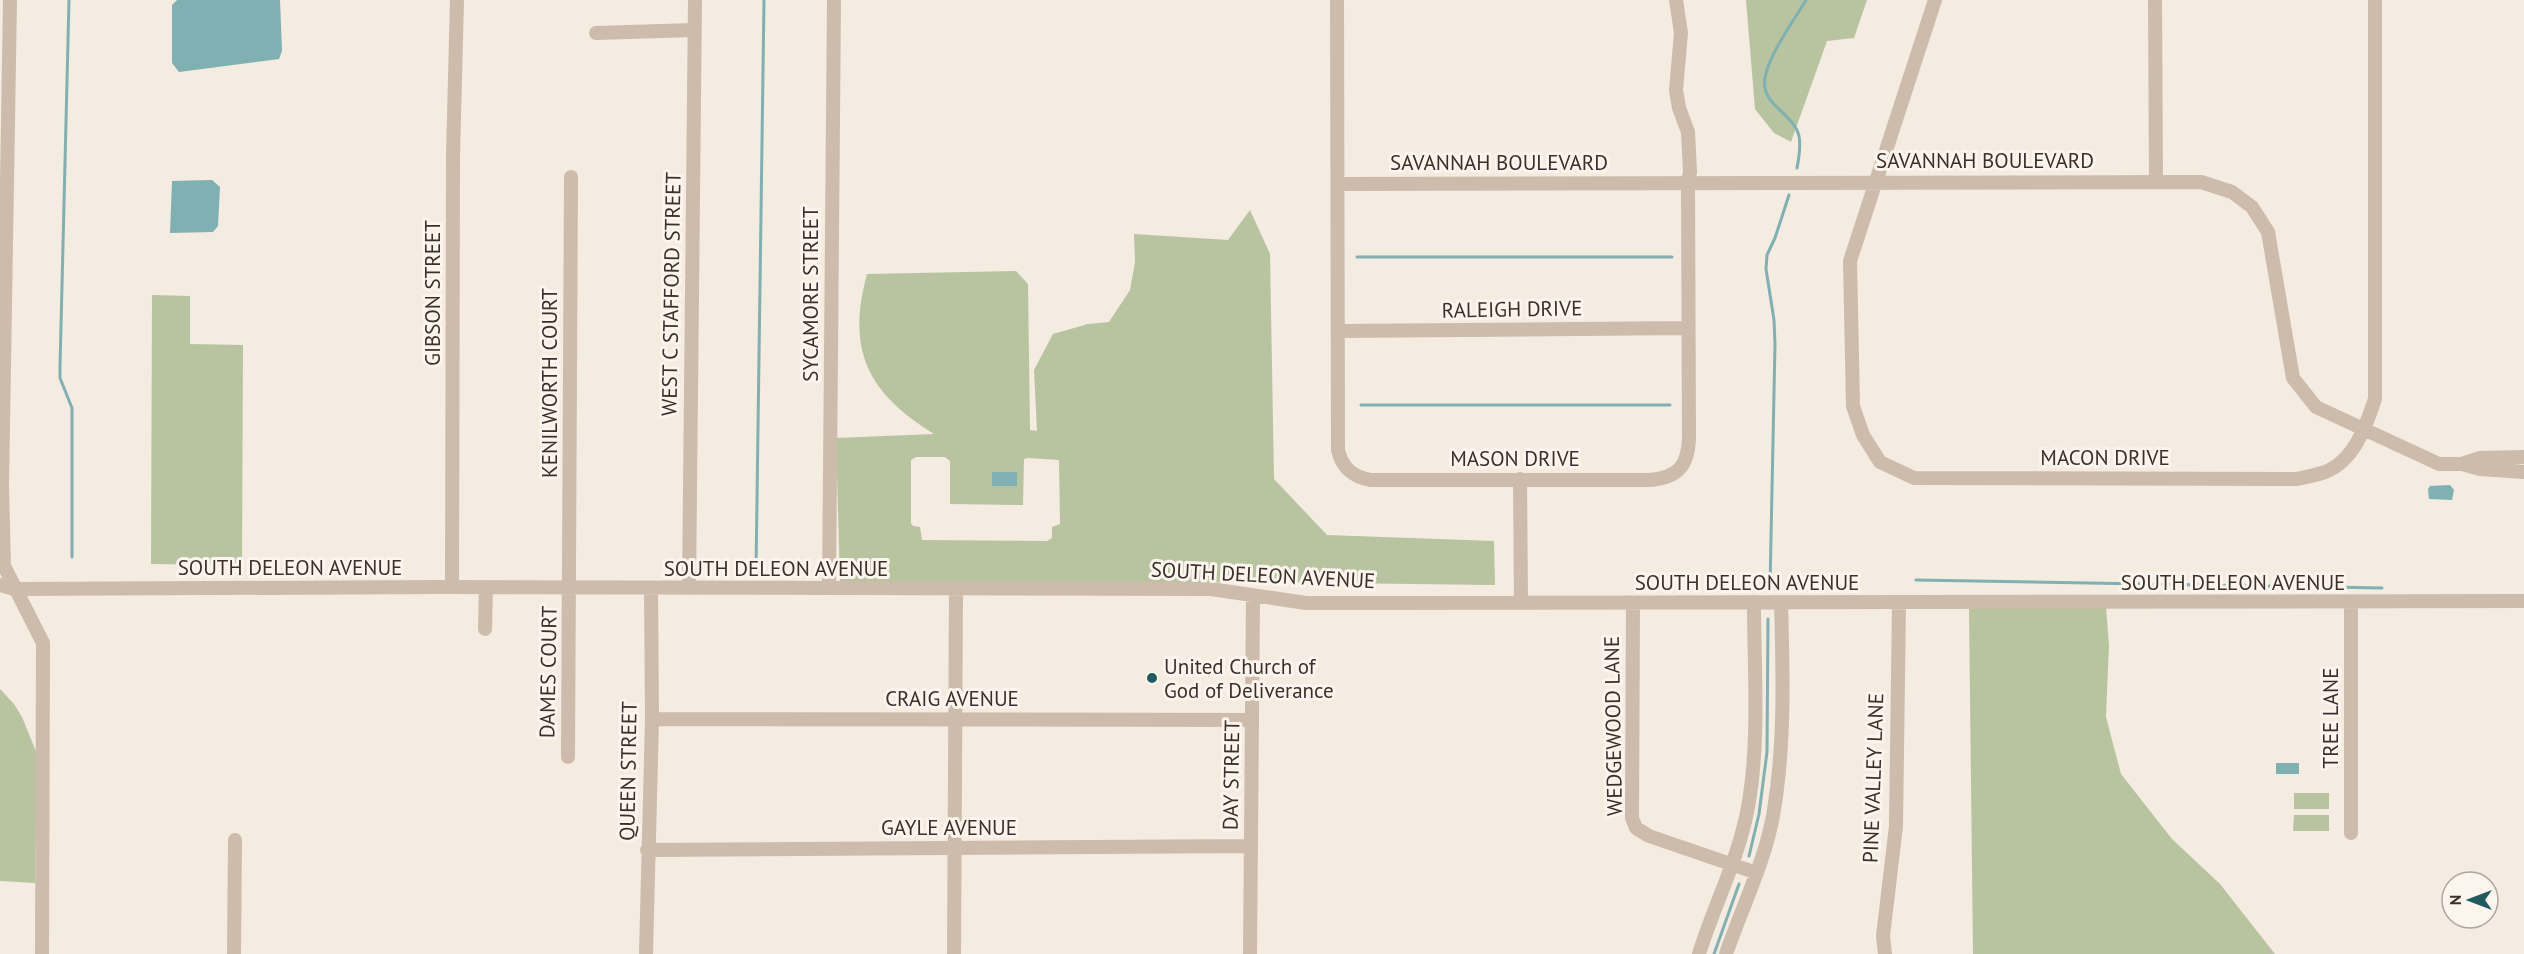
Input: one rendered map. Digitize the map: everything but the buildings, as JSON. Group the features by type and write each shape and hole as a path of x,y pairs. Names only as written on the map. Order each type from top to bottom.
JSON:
{"street":[{"path":"10,0 1,486 4,566 14,590 43,643 42,954"},
{"name":"GIBSON STREET","path":"452,587 453,156 457,0"},
{"name":"WEST C STAFFORD STREET","path":"689,588 695,0"},
{"name":"SYCAMORE STREET","path":"829,588 834,0"},
{"name":"MASON DRIVE","path":"1337,0 1338,450 1342,464 1350,472 1371,480 1655,480 1669,477 1680,469 1687,458 1689,450 1687,328 1689,138 1679,108 1676,90 1680,40 1676,0"},
{"name":"MACON DRIVE","path":"1935,0 1850,261 1853,406 1863,435 1880,462 1914,478 2297,479 2326,471 2345,459 2364,431 2375,399 2375,0"},
{"path":"2155,0 2156,181"},
{"path":"596,33 694,30"},
{"path":"0,120 7,133"},
{"name":"KENILWORTH COURT","path":"570,588 571,177"},
{"name":"SAVANNAH BOULEVARD","path":"1338,184 1688,181 2201,182 2232,192 2252,207 2268,232 2293,378 2316,407 2439,464 2462,464"},
{"name":"RALEIGH DRIVE","path":"1338,331 1687,328"},
{"path":"2462,464 2480,458 2524,457"},
{"path":"2462,464 2480,469 2524,472"},
{"path":"1520,479 1521,603"},
{"name":"SOUTH DELEON AVENUE","path":"0,585 14,590 452,587 1211,590 1306,603 2524,602"},
{"path":"485,629 486,587"},
{"name":"DAMES COURT","path":"568,757 570,588"},
{"name":"QUEEN STREET","path":"646,954 652,719 651,588"},
{"path":"954,954 956,590"},
{"name":"DAY STREET","path":"1250,954 1253,597"},
{"path":"1699,954 1732,864 1748,808 1754,747 1754,602"},
{"name":"WEDGEWOOD LANE","path":"1633,603 1632,818 1636,828 1649,836 1756,873"},
{"path":"1726,954 1756,873 1774,812 1781,743 1781,603"},
{"name":"PINE VALLEY LANE","path":"1885,954 1883,936 1896,826 1899,603"},
{"name":"TREE LANE","path":"2351,603 2351,833"},
{"name":"CRAIG AVENUE","path":"652,719 1252,720"},
{"path":"234,954 235,840"},
{"name":"GAYLE AVENUE","path":"647,850 1251,846"}],"green space":[{"path":"1746,0 1867,0 1854,38 1827,41 1791,142 1774,133 1755,109"},
{"path":"1250,210 1270,254 1274,479 1327,535 1494,541 1495,585 1242,582 840,583 836,438 934,434 911,419 893,403 878,386 868,368 859,326 861,301 867,274 1016,271 1028,284 1030,430 1037,431 1034,370 1053,334 1088,324 1109,322 1130,290 1135,262 1134,234 1228,240","holes":["916,457 945,457 950,461 950,504 1023,505 1024,459 1059,460 1060,524 1052,527 1052,538 1047,541 922,540 920,527 913,526 911,523 911,460"]},
{"path":"152,295 190,296 190,344 243,345 242,565 151,564"},
{"path":"1969,608 2106,608 2109,645 2106,717 2121,774 2172,839 2220,884 2275,954 1973,954"},
{"path":"0,689 22,717 37,754 35,883 0,881"},
{"path":"2294,793 2329,793 2329,809 2294,809"},
{"path":"2294,815 2329,815 2329,831 2293,831"}],"water":[{"path":"177,0 280,0 282,51 279,59 179,72 172,63 172,5"},
{"path":"212,180 220,187 218,226 213,232 170,233 172,181"},
{"path":"992,472 1017,472 1017,486 992,486"},
{"path":"2450,485 2454,490 2452,500 2429,499 2430,486"},
{"path":"2276,763 2299,763 2299,774 2276,774"}],"waterway":[{"path":"69,0 60,378 72,408 72,557"},
{"path":"756,571 764,0"},
{"path":"1797,168 1799,136 1791,121 1772,102 1765,87 1765,78 1776,49 1806,0"},
{"path":"1770,587 1775,344 1774,320 1766,269 1767,255 1789,195"},
{"path":"1357,257 1672,257"},
{"path":"1361,405 1670,405"},
{"path":"1916,580 2382,588"},
{"path":"1749,856 1759,814 1767,752 1768,619"},
{"path":"1714,954 1739,884"}],"place":[{"name":"United Church of God of Deliverance","path":"1152,678"}]}
